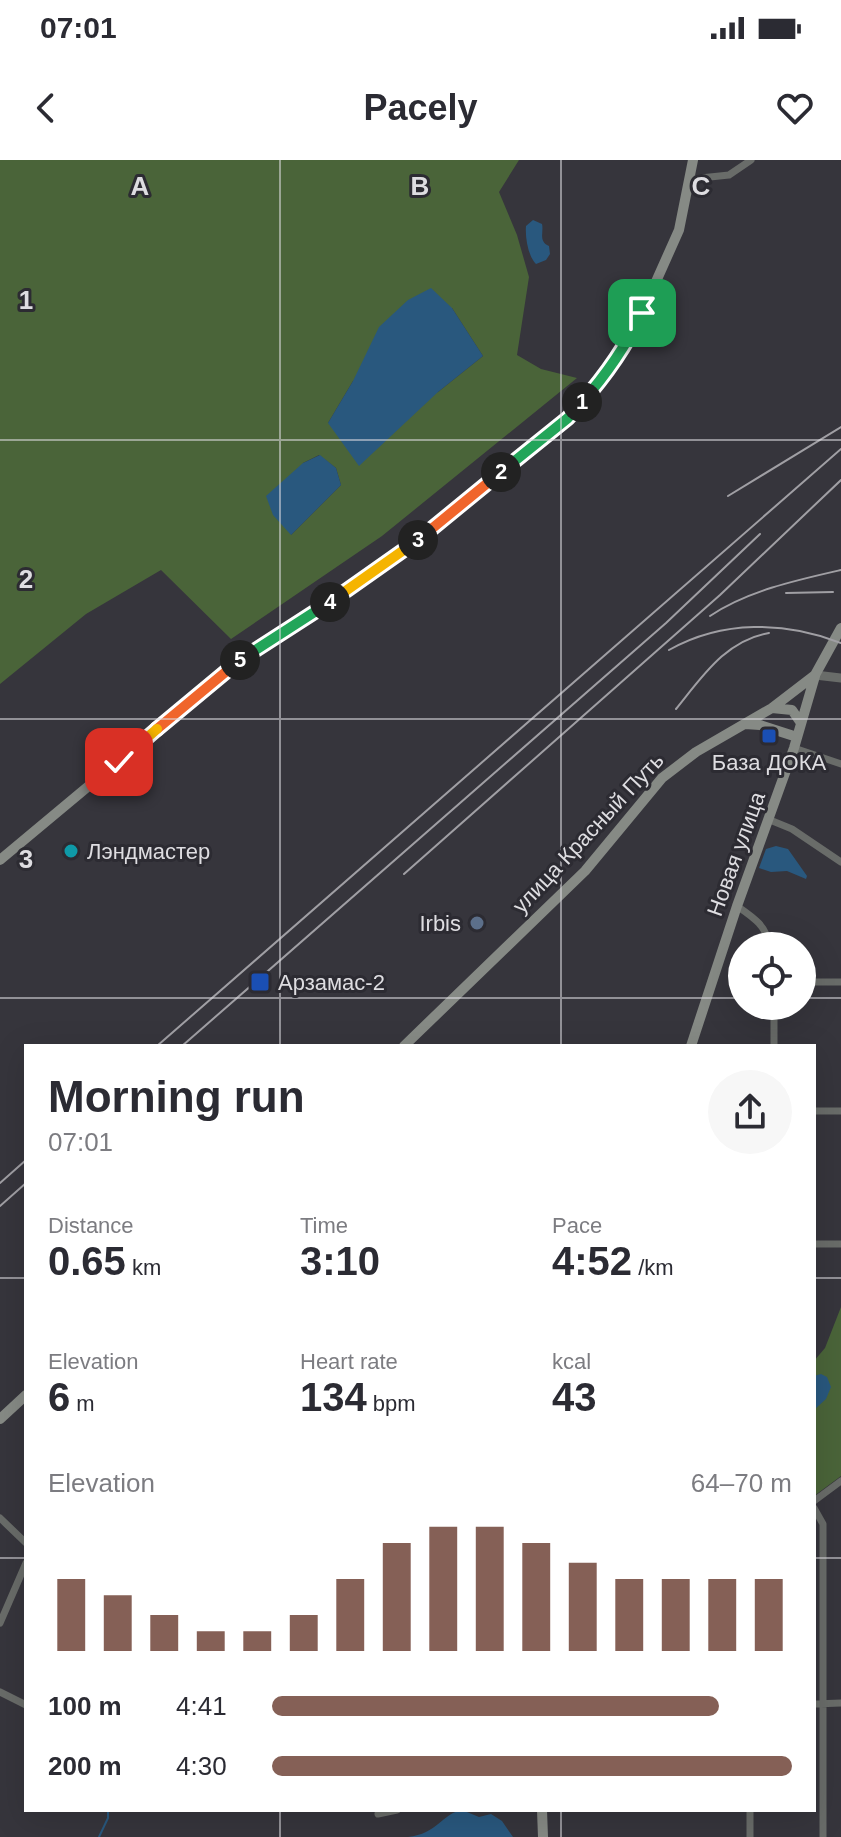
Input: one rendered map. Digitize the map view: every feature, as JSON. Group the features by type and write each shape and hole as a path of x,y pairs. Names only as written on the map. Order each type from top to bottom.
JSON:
{"main road":[{"path":"0,860 242,658 342,595 411,545 568,418 602,380 628,341 679,230 693,160"},
{"name":"улица Красный Путь","path":"406,1044 585,871 662,778 696,752 772,708 815,675 841,628"},
{"name":"Новая улица","path":"692,1044 796,743 815,675"},
{"path":"772,708 792,710 801,723"},
{"path":"745,724 760,725 796,743"},
{"path":"0,1419 24,1397"},
{"path":"542,1812 543,1837"}],"street":[{"path":"691,179 729,175 751,160"},
{"path":"815,675 841,678"},
{"path":"796,743 841,764"},
{"path":"770,820 792,829 841,862"},
{"path":"737,906 756,918 766,932"},
{"path":"816,982 841,982"},
{"path":"774,1020 774,1044"},
{"path":"816,1111 841,1111"},
{"path":"816,1244 841,1244"},
{"path":"816,1500 841,1481"},
{"path":"816,1512 823,1524 818,1704 823,1837"},
{"path":"0,1518 24,1541"},
{"path":"0,1623 24,1568"},
{"path":"0,1692 24,1704"},
{"path":"818,1704 841,1703"},
{"path":"378,1814 388,1812"},
{"path":"750,1812 750,1837"}],"green space":[{"path":"0,160 519,160 499,192 517,235 529,277 517,355 541,369 577,378 382,536 231,639 161,570 86,614 0,684","holes":["452,308 483,356 438,392 328,423 353,381","319,455 336,468 341,485 291,535 303,463"]},
{"path":"841,1307 841,1476 816,1495 816,1359 825,1348"}],"water":[{"path":"533,220 542,224 542,239 549,246 550,254 546,260 536,264 526,235 526,226"},
{"path":"431,288 452,308 483,356 438,392 359,466 328,423 379,327 408,300"},
{"path":"320,455 336,468 341,485 291,535 273,515 266,496 303,463"},
{"path":"776,846 788,849 807,876 806,879 787,871 771,872 759,868 766,849"},
{"path":"816,1375 827,1377 831,1387 826,1399 816,1408"},
{"path":"455,1812 467,1812 479,1817 491,1814 502,1821 513,1837 408,1837 426,1832"}],"waterway":[{"path":"99,1837 108,1812"}],"railway":[{"path":"728,496 841,427"},
{"path":"159,1044 841,449"},
{"path":"404,874 720,595 841,480"},
{"path":"184,1044 666,623 760,534"},
{"path":"710,616 756,593 841,570"},
{"path":"786,593 833,592"},
{"path":"669,650 710,633 754,627 798,631 841,643"},
{"path":"676,709 728,652 740,643 769,633"},
{"path":"0,1183 24,1162"},
{"path":"0,1206 24,1185"}],"place":[{"name":"База ДОКА","path":"769,736"},
{"name":"Лэндмастер","path":"71,851"},
{"name":"Irbis","path":"477,923"},
{"name":"Арзамас-2","path":"260,982"}],"route":[{"path":"119,762 242,658 342,595 411,545 568,418 602,380 642,313"}]}
